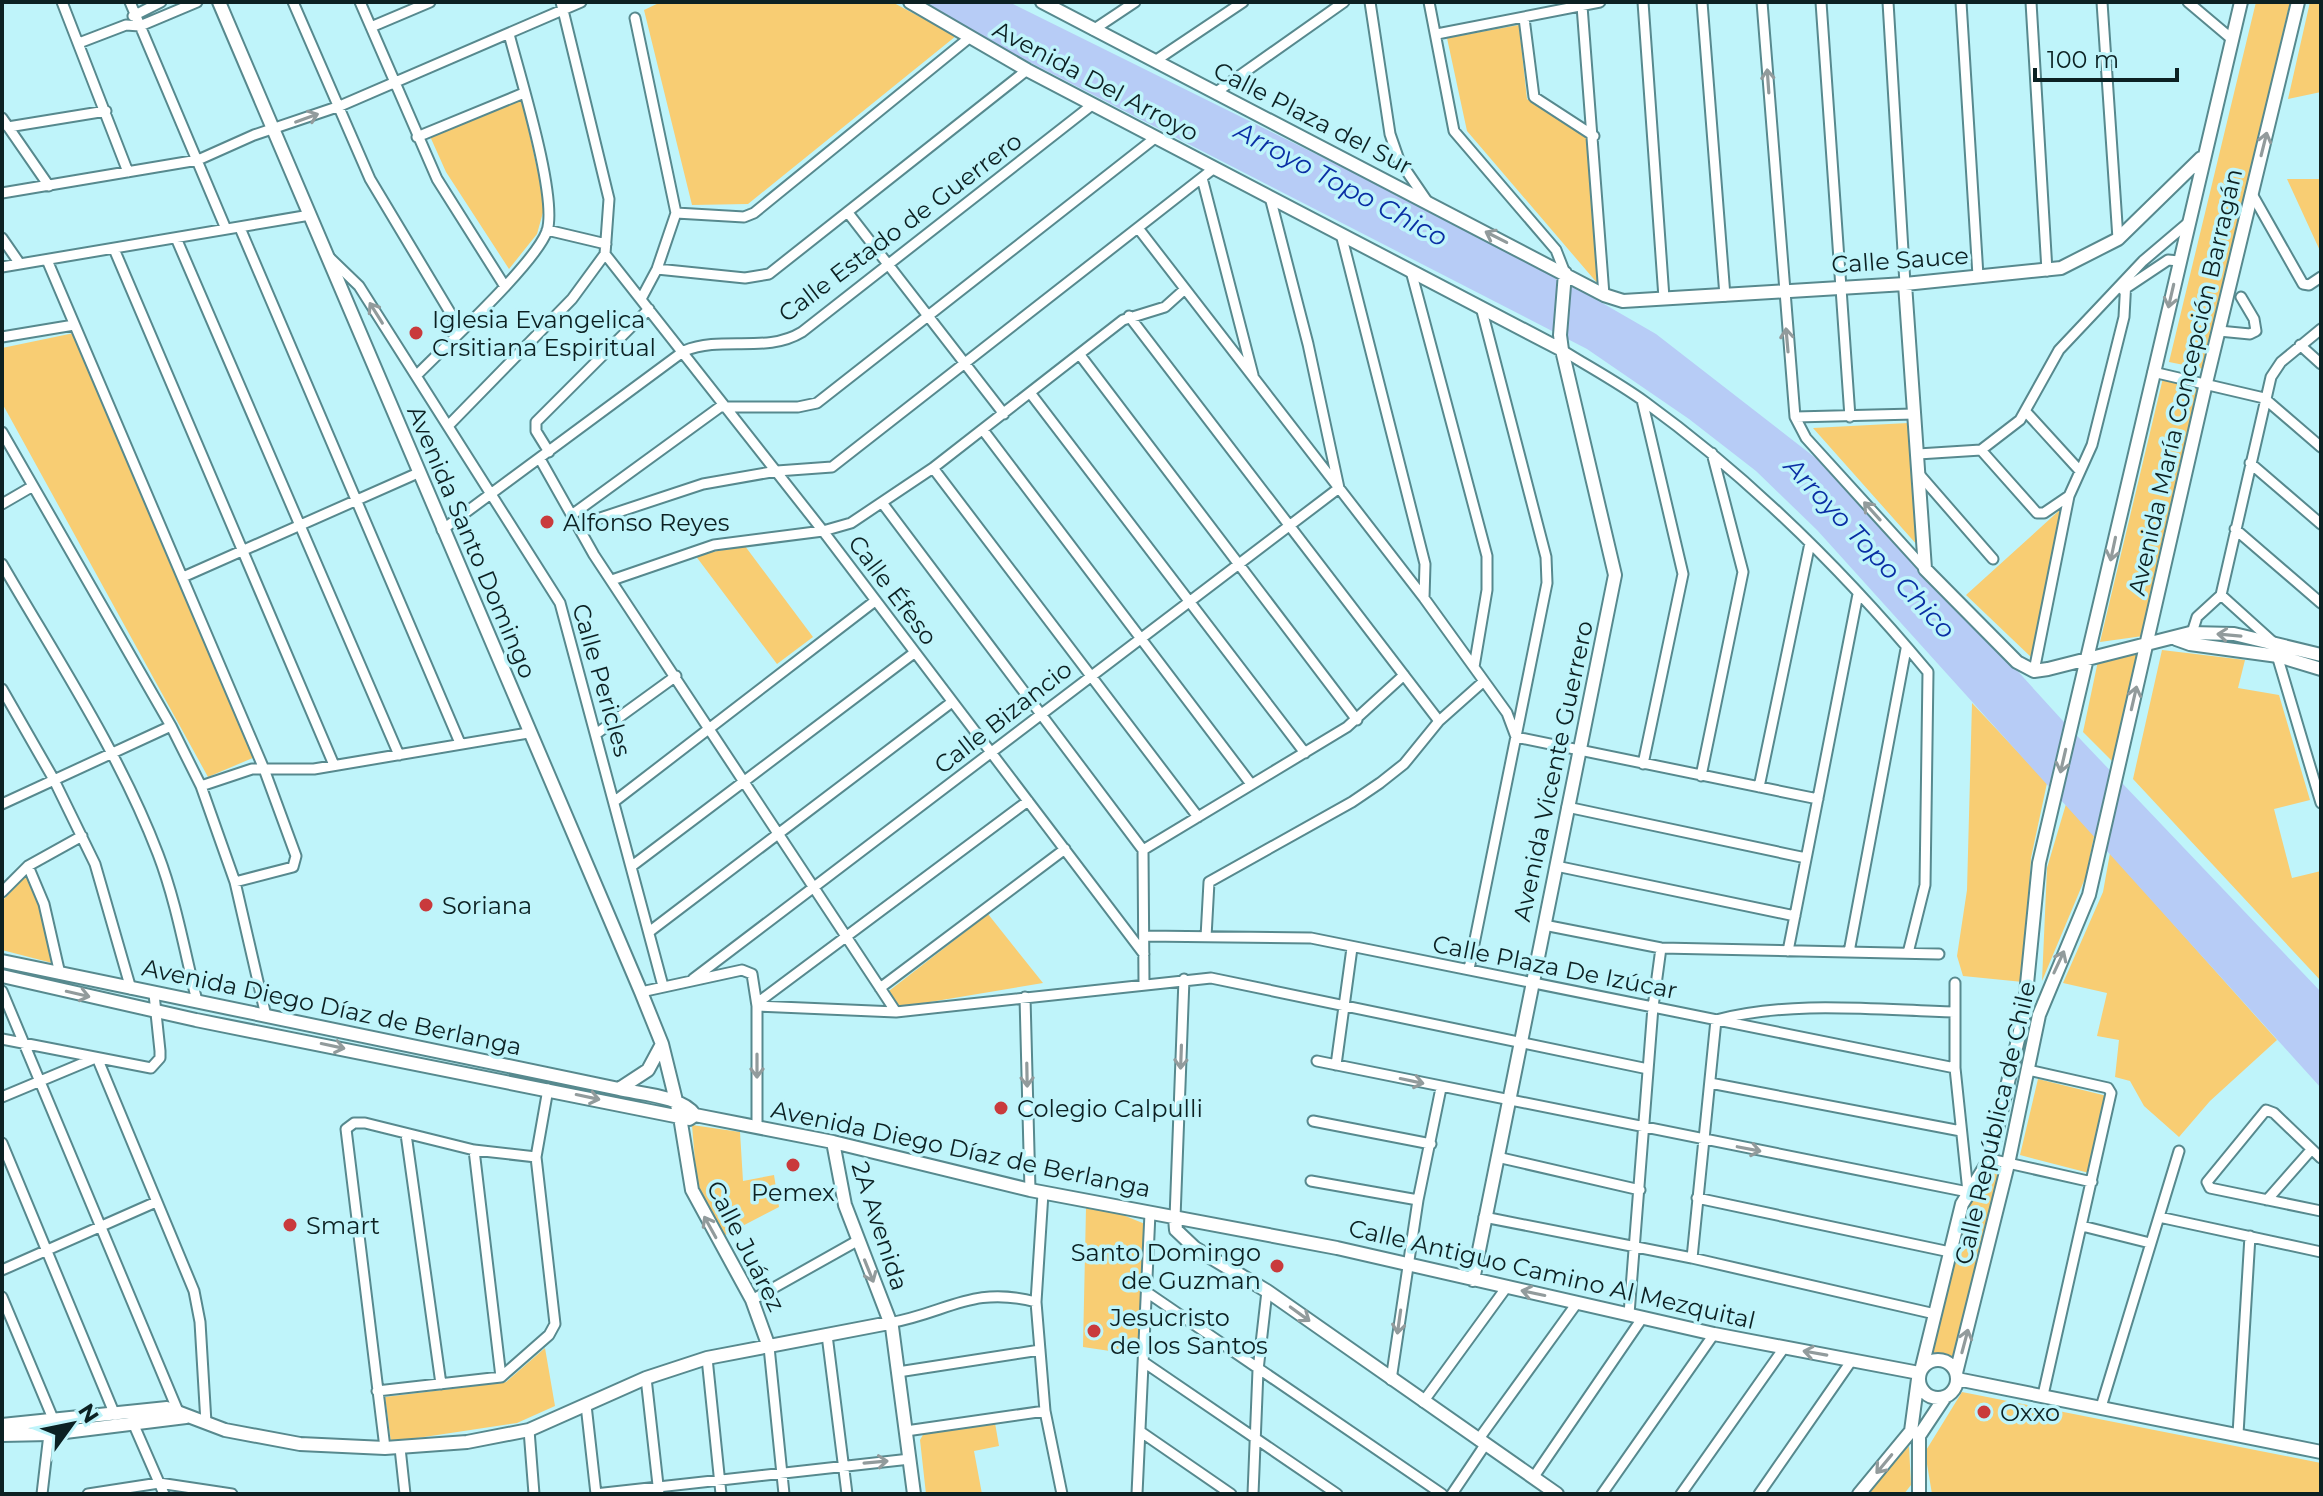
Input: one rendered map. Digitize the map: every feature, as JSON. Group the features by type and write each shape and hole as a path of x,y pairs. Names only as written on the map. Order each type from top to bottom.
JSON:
{"street":[{"path":"62,2 128,172"},
{"path":"130,2 226,229"},
{"path":"126,25 134,13 161,2"},
{"path":"79,43 126,25 140,26 197,2"},
{"name":"Avenida Santo Domingo","path":"219,2 641,992 662,1044 676,1103"},
{"path":"293,2 382,203 460,329"},
{"path":"360,2 417,137 452,205 504,285"},
{"path":"371,27 430,2"},
{"path":"2,193 198,160 340,106 509,34 562,6 581,2"},
{"name":"Avenida Del Arroyo","path":"910,2 1092,105 1562,350"},
{"name":"Calle Plaza del Sur","path":"1042,2 1565,273"},
{"path":"1093,30 1135,2"},
{"path":"1155,61 1243,2"},
{"path":"1215,93 1344,2"},
{"path":"1370,2 1390,134 1399,160 1427,201"},
{"path":"1429,2 1454,131 1556,250 1565,273"},
{"path":"1437,34 1600,2"},
{"path":"1643,2 1664,298"},
{"path":"1702,2 1725,296"},
{"path":"1762,2 1795,417 1806,438 1925,569 2017,662 2034,671 2146,643 2234,634 2321,655"},
{"path":"1821,2 1850,417"},
{"path":"1888,2 1925,569"},
{"path":"1961,2 1978,276"},
{"path":"2031,2 2047,271"},
{"path":"2102,2 2118,239"},
{"path":"2188,2 2233,40"},
{"name":"Avenida María Concepción Barragán","path":"2072,721 2241,2"},
{"name":"Avenida María Concepción Barragán","path":"2117,774 2206,383 2298,2"},
{"path":"448,426 572,299 606,249 609,199 562,6"},
{"path":"1582,6 1604,295"},
{"path":"635,18 676,213 657,269 641,299"},
{"path":"1524,18 1534,97 1594,136"},
{"path":"416,376 504,285 537,247 547,230 547,193 509,34"},
{"path":"676,213 744,217 754,213 969,38"},
{"path":"657,269 759,277 780,267 1027,70"},
{"path":"417,137 524,93"},
{"name":"Calle Estado de Guerrero","path":"442,530 684,351 718,342 768,343 794,337 1092,105"},
{"path":"8,127 106,111"},
{"path":"2,118 49,186"},
{"path":"573,514 723,405 798,407 817,403 1155,138"},
{"name":"Calle Sauce","path":"1565,273 1604,295 1623,301 1725,296 1842,285 1905,284 2047,271 2085,258 2118,239 2203,156"},
{"path":"579,525 703,484 777,471 832,467 1213,169"},
{"path":"1202,178 1254,379"},
{"path":"2252,194 2303,285 2321,277"},
{"path":"1270,197 1308,344 1339,488"},
{"path":"849,214 1004,414"},
{"path":"2,267 310,215"},
{"path":"2034,671 2069,496 2100,416 2124,317 2126,284 2189,222"},
{"path":"240,228 460,743"},
{"path":"1138,228 1424,598 1507,713 1516,737"},
{"path":"547,230 606,249"},
{"path":"1341,234 1422,550 1426,576 1424,598"},
{"path":"2,238 20,264"},
{"path":"176,238 399,755"},
{"path":"114,249 334,765"},
{"name":"Calle Éfeso","path":"606,249 641,299 777,471 1144,954"},
{"name":"Calle Pericles","path":"329,257 359,286 560,603 663,986"},
{"path":"47,260 264,769 297,860 293,867 235,882"},
{"path":"1918,454 1981,450 2027,413 2059,350 2112,294 2168,260 2179,261"},
{"path":"1411,271 1487,556 1487,590 1474,667"},
{"name":"Avenida Vicente Guerrero","path":"1473,1280 1577,751 1615,575 1562,350 1560,335 1565,273"},
{"path":"612,580 714,545 823,531 851,523 933,468 1129,316 1165,307 1185,289"},
{"path":"2219,331 2250,334 2256,331 2254,319 2241,297"},
{"path":"1469,969 1544,604 1546,557 1481,307"},
{"path":"649,309 536,422 536,431 573,514 612,580 896,1012"},
{"path":"1129,316 1439,721"},
{"path":"2,337 74,325"},
{"path":"2190,639 2197,617 2221,595 2264,398 2275,370 2321,329"},
{"path":"2300,345 2321,364"},
{"path":"1562,350 1642,400 1758,492 1810,543 1925,668 1928,674 1925,885 1908,953"},
{"path":"1080,355 1357,720"},
{"path":"2153,372 2264,398 2321,447"},
{"path":"1031,394 1305,753"},
{"path":"1642,400 1683,574 1643,764"},
{"path":"2027,413 2080,471"},
{"path":"1795,417 1914,414"},
{"path":"983,430 1251,784"},
{"path":"2,432 171,726 201,786 235,882 266,1016"},
{"path":"1981,450 2037,513 2044,513 2069,496"},
{"path":"1701,776 1743,572 1712,453"},
{"path":"2250,463 2321,524"},
{"path":"933,468 1198,817"},
{"path":"183,577 418,473"},
{"path":"1919,474 1993,559"},
{"path":"2,504 33,486"},
{"name":"Calle Bizancio","path":"693,979 1089,675 1339,488"},
{"path":"883,504 1143,850 1144,983"},
{"path":"2235,529 2321,603"},
{"path":"1759,787 1810,543"},
{"path":"2,564 112,753 159,856 197,1001"},
{"path":"1788,951 1858,594"},
{"path":"2221,595 2273,642 2321,803"},
{"path":"615,801 875,601"},
{"path":"2190,639 2278,656 2321,669"},
{"path":"1849,952 1906,649"},
{"path":"632,866 914,653"},
{"path":"1143,850 1357,720 1404,675"},
{"path":"596,734 676,676"},
{"path":"1206,937 1209,882 1380,783 1404,764 1439,721 1484,681"},
{"path":"2,689 82,836 104,891 131,989"},
{"path":"649,932 952,702"},
{"name":"Calle República de Chile","path":"1917,1492 1915,1434 1920,1373 1968,1192 1990,1159 2028,992 2036,883 2072,721"},
{"path":"2,804 171,726"},
{"path":"201,786 235,773 264,769 297,771 528,733"},
{"path":"1516,737 1818,799"},
{"name":"Calle República de Chile","path":"1957,1376 2008,1164 2043,1000 2084,907 2117,774"},
{"path":"757,1005 1028,801"},
{"path":"1567,807 1806,858"},
{"path":"2,892 28,866 82,836"},
{"path":"880,988 1065,849"},
{"path":"28,866 44,904 60,974"},
{"path":"1556,866 1795,916"},
{"path":"1544,925 1661,948 1939,954"},
{"name":"Calle Plaza De Izúcar","path":"1144,936 1311,938 1955,1068"},
{"path":"1336,1065 1352,948"},
{"path":"1629,1314 1653,1007 1661,948"},
{"name":"Avenida Diego Díaz de Berlanga","path":"2,961 619,1089 676,1103 690,1108 695,1115"},
{"path":"641,992 746,970 754,978 757,1005 757,1127"},
{"name":"Avenida Diego Díaz de Berlanga","path":"2,976 156,1012 680,1117 695,1115 833,1142 1037,1191 1175,1218 1176,1230 1195,1248 1267,1291 1557,1494"},
{"path":"757,1005 896,1012 1211,978 1343,1008 1648,1069"},
{"path":"1175,1218 1184,979"},
{"path":"1317,1061 1968,1192 1955,1068 1955,983"},
{"path":"2,991 184,1415"},
{"path":"2,1039 141,1069 156,1064 160,1051 154,994"},
{"path":"1025,997 1037,1191 1036,1302 1045,1411 1062,1494"},
{"path":"1692,1258 1716,1020 1752,1011 1795,1009 1954,1012"},
{"path":"619,1089 648,1070 662,1044"},
{"path":"2,1097 95,1060"},
{"path":"95,1060 198,1307 206,1423"},
{"path":"2028,1070 2111,1091 2043,1395"},
{"path":"1710,1083 1961,1131"},
{"path":"1391,1380 1418,1200 1441,1088"},
{"path":"377,1391 501,1377 549,1335 555,1324 536,1157 548,1089"},
{"name":"Calle Juárez","path":"676,1103 692,1190 752,1300 769,1347"},
{"path":"2321,1158 2274,1113 2266,1110 2207,1182 2210,1188 2321,1211"},
{"path":"1313,1121 1431,1144"},
{"path":"385,1448 346,1129 354,1123 365,1123 474,1150 536,1157"},
{"path":"406,1134 441,1384"},
{"name":"2A Avenida","path":"833,1142 838,1180 857,1241 889,1323 914,1494"},
{"path":"2,1143 115,1415"},
{"path":"474,1150 501,1377"},
{"path":"2267,1200 2311,1150"},
{"path":"2101,1407 2179,1151"},
{"path":"1497,1157 1640,1190"},
{"path":"1990,1159 2092,1182"},
{"path":"1311,1181 1418,1200"},
{"path":"1697,1198 1950,1252"},
{"path":"2,1270 156,1202"},
{"path":"1137,1494 1150,1213"},
{"path":"1484,1217 1692,1258 1935,1314"},
{"path":"2159,1217 2321,1252"},
{"name":"Calle Antiguo Camino Al Mezquital","path":"1175,1218 1407,1265 1714,1334 1920,1373"},
{"path":"2082,1226 2150,1243"},
{"path":"2238,1434 2250,1236"},
{"path":"752,1300 857,1241"},
{"path":"1423,1402 1506,1288"},
{"path":"1253,1494 1258,1370 1267,1291"},
{"path":"1148,1293 1442,1494"},
{"path":"2,1297 51,1427 42,1494"},
{"path":"2,1435 115,1415 184,1415 225,1430 300,1444 400,1448 496,1438 529,1430 646,1378 707,1358 889,1323 976,1298 1019,1298 1036,1302"},
{"path":"1452,1494 1481,1443 1577,1303"},
{"path":"1533,1478 1643,1317"},
{"path":"1602,1494 1714,1334"},
{"path":"827,1335 847,1494"},
{"path":"769,1347 784,1494"},
{"path":"1681,1494 1784,1348"},
{"path":"898,1372 1040,1350"},
{"path":"707,1358 721,1494"},
{"path":"1859,1494 1954,1390 1957,1376 1950,1364 1938,1359 1920,1373 1925,1393 1935,1398 1945,1397"},
{"path":"1759,1494 1852,1360"},
{"path":"1145,1363 1337,1494"},
{"path":"1957,1376 2321,1452"},
{"path":"646,1378 658,1490"},
{"path":"586,1405 596,1494 658,1490 719,1479 910,1459"},
{"path":"906,1431 1045,1411"},
{"path":"2,1425 51,1427 133,1423 184,1415"},
{"path":"133,1423 164,1494"},
{"path":"529,1430 534,1494"},
{"path":"1141,1432 1231,1494"},
{"path":"400,1448 405,1494"},
{"path":"88,1494 159,1483 232,1494"}],"shaded area":[{"path":"661,2 892,2 956,36 748,204 692,205 644,10"},
{"path":"2256,2 2290,2 2204,369 2169,362"},
{"path":"2310,2 2321,2 2321,92 2288,99"},
{"path":"1519,25 1527,99 1593,142 1598,284 1467,131 1447,38"},
{"path":"522,100 545,205 537,234 509,269 446,172 429,134"},
{"path":"2287,179 2320,179 2321,253"},
{"path":"74,333 255,757 208,777 2,403 2,348"},
{"path":"2163,378 2202,387 2143,636 2100,642"},
{"path":"1908,423 1918,546 1813,428"},
{"path":"2062,508 2032,658 1966,595"},
{"path":"745,546 813,637 777,664 695,555"},
{"path":"2141,650 2112,761 2083,732 2098,661"},
{"path":"2162,650 2245,660 2238,688 2279,695 2310,800 2274,809 2292,878 2321,871 2321,981 2133,779"},
{"path":"1972,703 2047,783 2031,858 2023,982 1963,976 1957,956 1967,890"},
{"path":"2066,804 2095,831 2086,876 2042,981 2047,868"},
{"path":"2110,853 2277,1040 2210,1101 2179,1137 2144,1106 2130,1081 2115,1077 2119,1040 2097,1036 2107,993 2063,983 2103,892"},
{"path":"27,875 40,898 56,964 2,950 2,901"},
{"path":"988,914 1043,983 900,1007 889,991"},
{"path":"2038,1079 2107,1096 2089,1173 2020,1155"},
{"path":"692,1125 740,1132 743,1181 774,1175 779,1207 725,1235 697,1185"},
{"path":"1995,1164 2001,1166 1955,1359 1932,1355 1974,1188"},
{"path":"1086,1208 1118,1213 1145,1224 1137,1355 1083,1347"},
{"path":"545,1348 555,1406 517,1423 391,1442 385,1397 506,1382"},
{"path":"1962,1392 2321,1463 2321,1494 1932,1494 1925,1452"},
{"path":"995,1423 999,1446 974,1451 982,1494 926,1494 920,1440 924,1433"},
{"path":"1909,1446 1911,1485 1904,1494 1866,1494"}],"water":[{"name":"Arroyo Topo Chico","path":"922,2 1009,2 1423,207 1559,278 1656,334 1844,480 2063,721 2321,992 2321,1088 1817,530 1756,471 1689,419 1587,349 1000,47"}],"place":[{"name":"Iglesia Evangelica Crsitiana Espiritual","path":"416,333"},
{"name":"Alfonso Reyes","path":"547,522"},
{"name":"Soriana","path":"426,905"},
{"name":"Colegio Calpulli","path":"1001,1108"},
{"name":"Pemex","path":"793,1165"},
{"name":"Smart","path":"290,1225"},
{"name":"Santo Domingo de Guzman","path":"1277,1266"},
{"name":"Jesucristo de los Santos","path":"1094,1331"},
{"name":"Oxxo","path":"1984,1412"}]}
